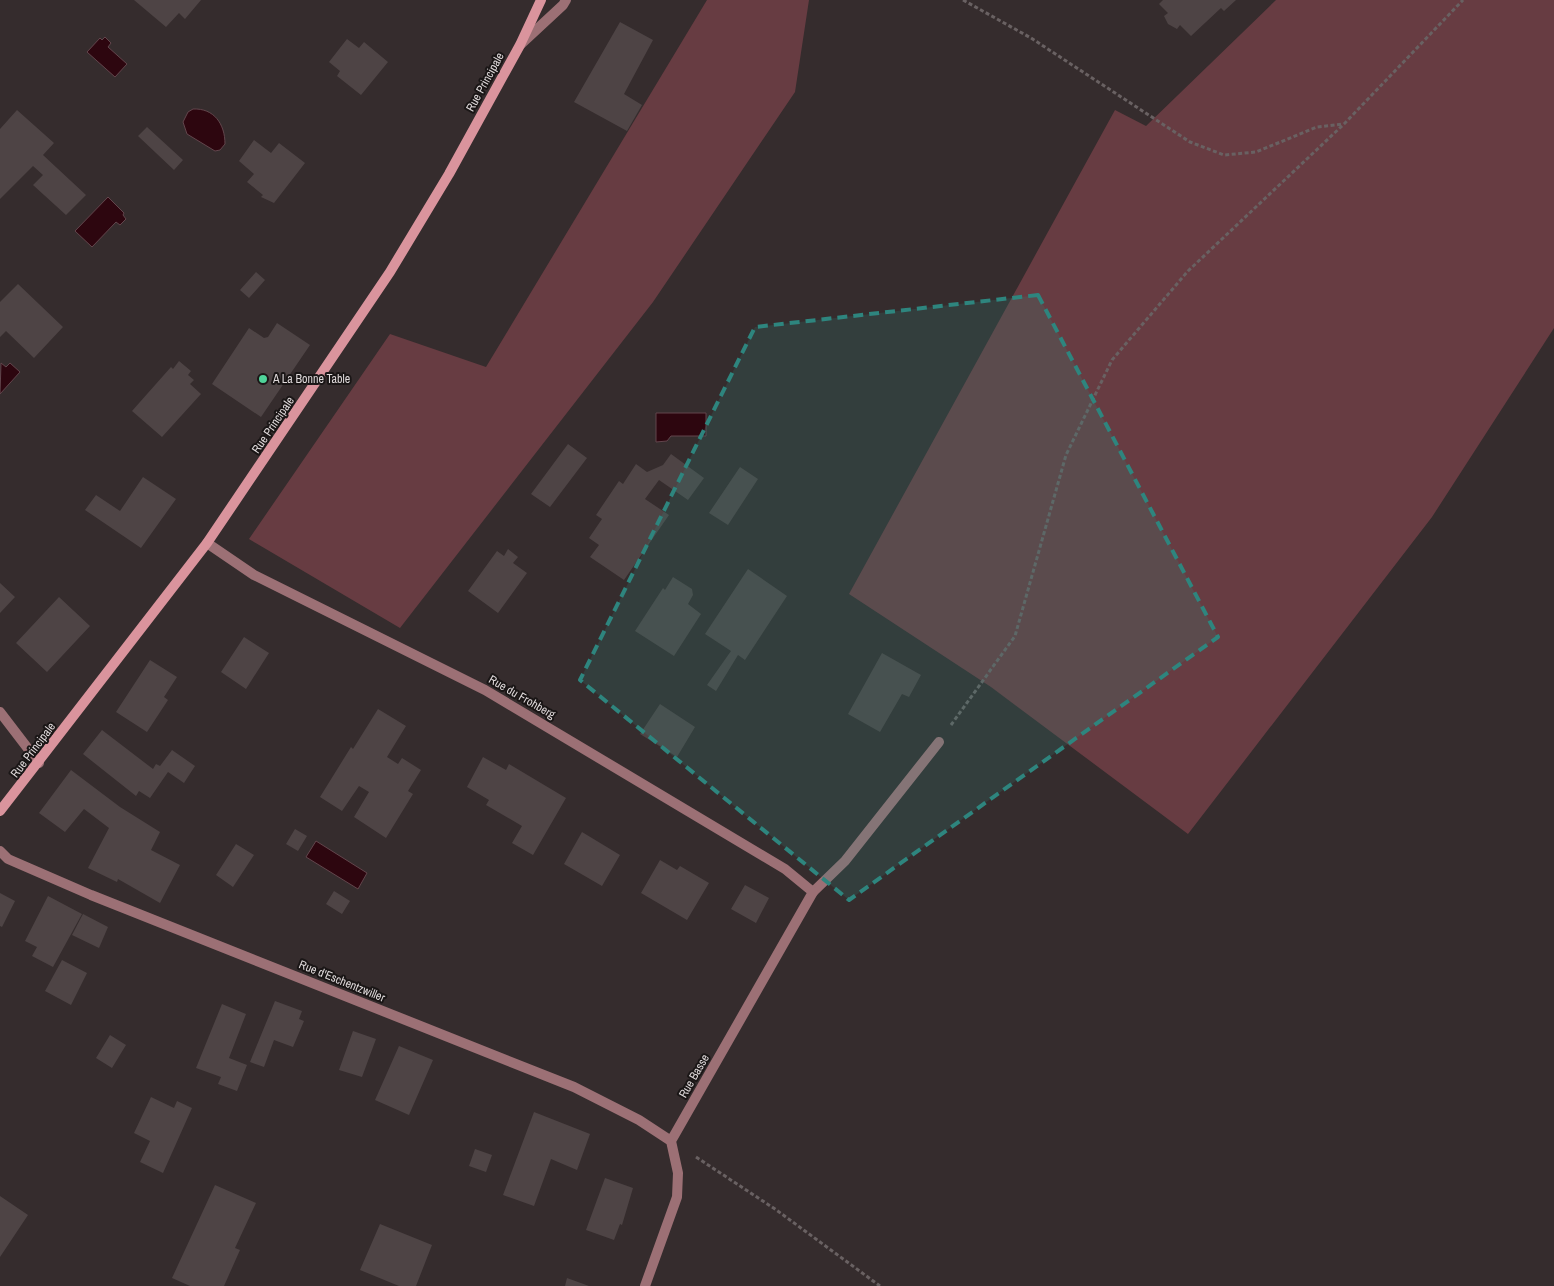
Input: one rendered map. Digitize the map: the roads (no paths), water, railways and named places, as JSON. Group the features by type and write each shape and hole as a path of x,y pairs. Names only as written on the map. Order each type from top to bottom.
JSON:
{"main road":[{"name":"Rue Principale","path":"0,811 39,763 207,542 390,272 448,174 520,45 541,0"}],"street":[{"path":"520,45 564,5 566,0"},
{"name":"Rue du Frohberg","path":"207,542 254,575 485,690 785,869 813,892"},
{"path":"0,712 39,763"},
{"name":"Rue Basse","path":"671,1141 813,892 845,861 940,742"},
{"name":"Rue d'Eschentzwiller","path":"0,851 8,859 91,895 574,1087 639,1120 671,1141"},
{"path":"644,1286 677,1197 678,1173 671,1141"}],"place":[{"name":"A La Bonne Table","path":"263,379"}]}
